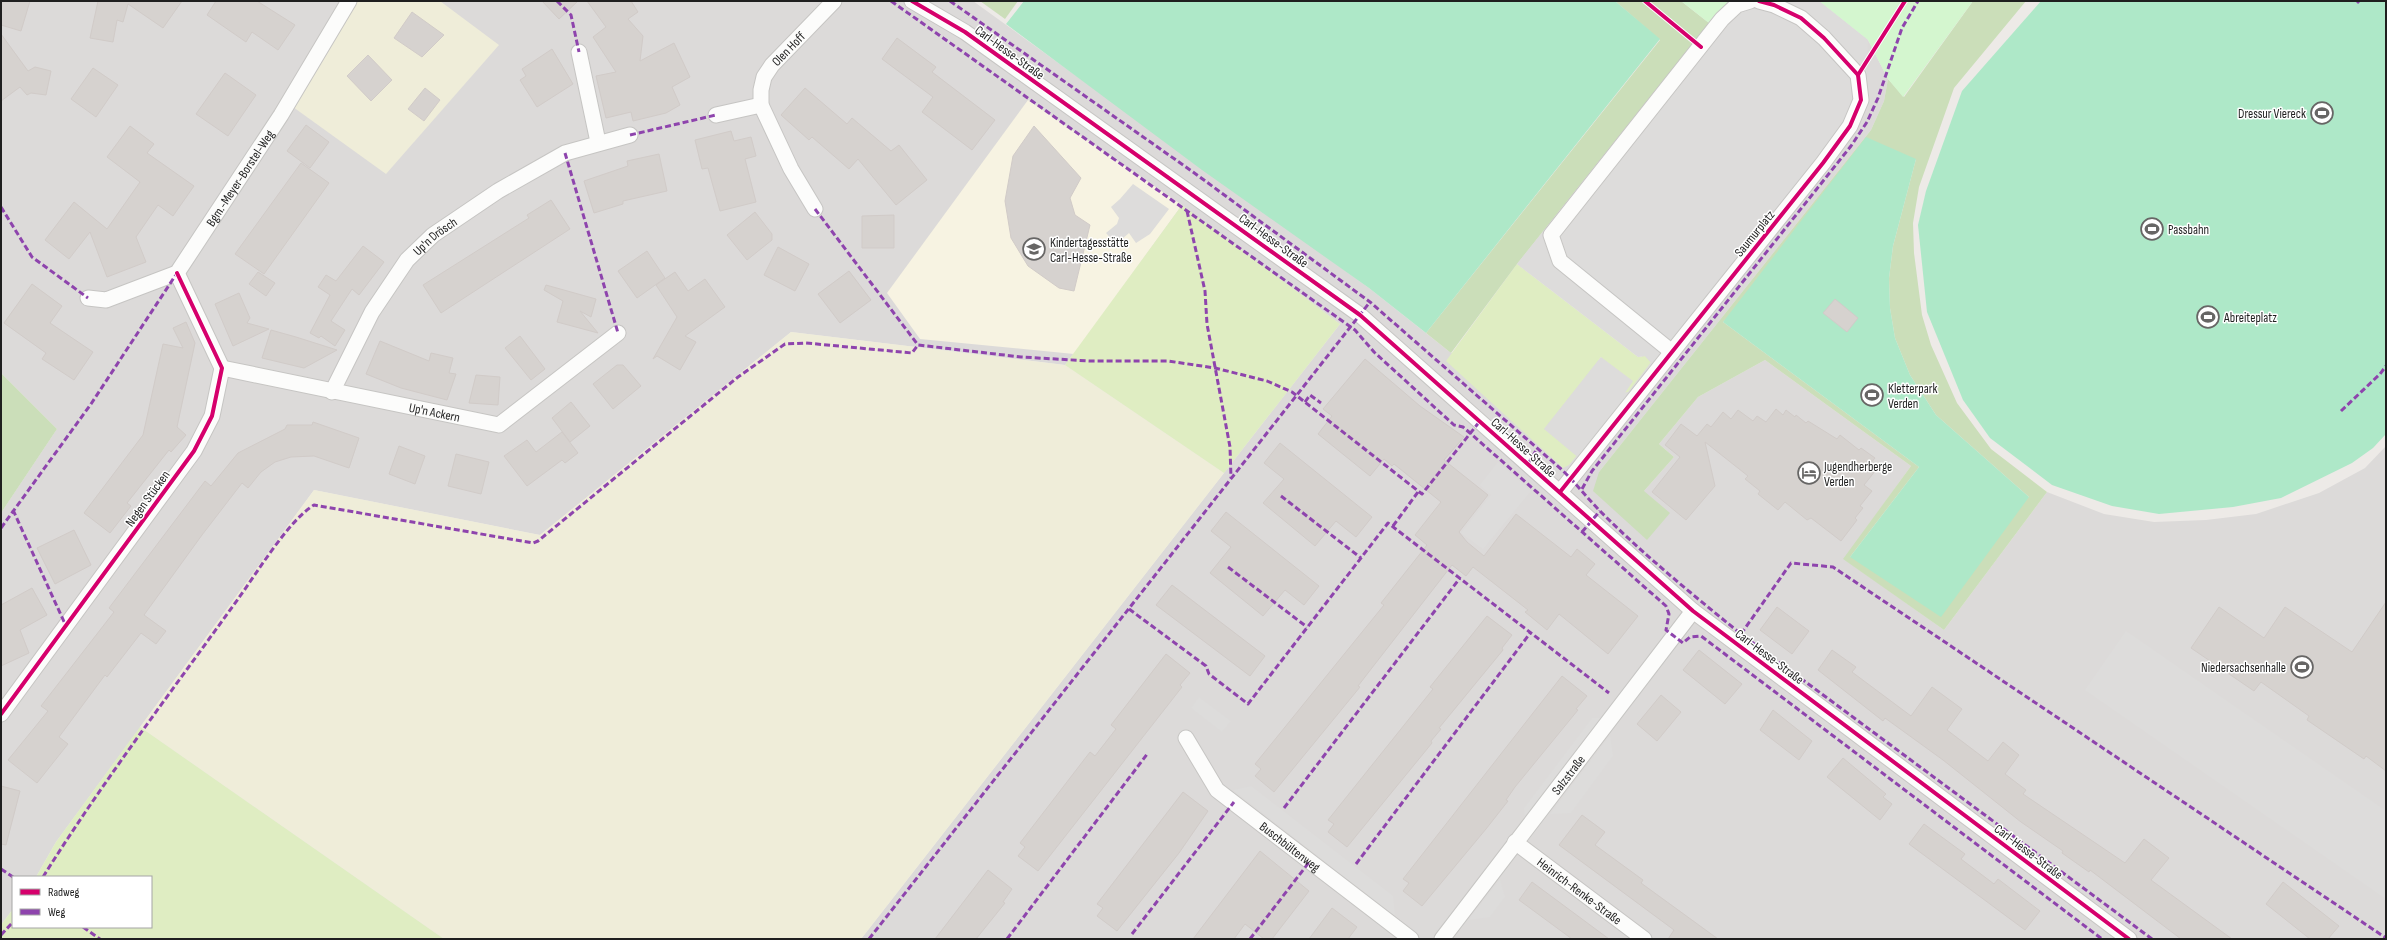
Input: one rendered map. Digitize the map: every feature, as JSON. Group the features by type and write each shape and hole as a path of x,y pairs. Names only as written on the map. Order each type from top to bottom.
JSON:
{"street":[{"name":"Bgm.-Meyer-Borstel-Weg","path":"177,273 281,115 348,1"},
{"name":"Olen Hoff","path":"761,105 761,90 772,65 834,1"},
{"name":"Carl-Hesse-Straße","path":"912,1 965,32 1360,315 1693,611 2130,939"},
{"path":"1672,352 1560,260 1551,234 1722,19 1737,5 1750,1"},
{"name":"Saumurplatz","path":"1560,492 1850,126 1861,100 1858,75 1824,38 1801,18 1774,5 1759,1"},
{"path":"579,52 598,142"},
{"path":"716,115 761,105 791,169 816,209"},
{"name":"Up'n Drösch","path":"332,392 372,312 407,260 433,235 498,191 565,153 598,142 630,135"},
{"path":"88,298 106,300 177,273 222,368"},
{"name":"Up'n Ackern","path":"222,368 332,392 499,425 618,333"},
{"name":"Negen Stücken","path":"1,714 194,451 212,416 222,368"},
{"name":"Salzstraße","path":"1442,939 1693,611"},
{"name":"Buschbültenweg","path":"1186,738 1217,790 1411,939"},
{"name":"Heinrich-Renke-Straße","path":"1515,842 1644,939"}],"shaded area":[{"path":"1,1 973,1 1369,288 1451,353 1651,363 1517,264 1709,23 1729,1 1819,1 1868,40 1888,79 1884,101 1871,130 1599,472 1644,491 1674,457 1659,444 1698,397 1765,360 1911,466 1844,559 1944,630 2047,492 2104,514 2154,522 2206,520 2256,514 2319,493 2365,468 2386,446 2386,939 861,939 1340,324 1182,206 1065,365 791,332 540,535 314,490 56,842 37,876 12,876 12,910 1,925 1,513 57,429 1,373"},
{"path":"357,1 440,1 499,45 386,174 293,107"},
{"path":"1729,1 1819,1 1868,40 1866,95 1580,459 1544,429 1601,357 1633,381 1625,393 1629,392 1651,362 1645,356 1638,357 1517,264 1709,23"},
{"name":"Kindertagesstätte Carl-Hesse-Straße","path":"1028,100 1182,205 1074,354 920,339 887,293"},
{"path":"1133,184 1169,209 1150,234 1136,243 1129,233 1116,244 1106,233 1117,224 1119,218 1111,207"},
{"path":"791,332 1065,365 1224,473 861,939 444,939 140,727 314,490 540,535"},
{"path":"1498,462 1531,491 1483,549 1461,533 1491,495 1480,485"},
{"name":"Niedersachsenhalle","path":"2126,631 2386,811 2386,899 2085,690"},
{"path":"1199,697 1231,721 1222,732 1191,708"},
{"path":"1592,718 1602,718 1525,818 1524,808"},
{"path":"1610,735 1613,756 1571,813 1550,814"},
{"path":"1251,786 1393,896 1395,916 1233,790"},
{"path":"1500,879 1505,897 1490,917 1468,920"}],"green space":[{"path":"980,1 1018,1 1005,19"},
{"path":"1024,1 1615,1 1660,39 1426,333 1369,288 1202,170 1006,24"},
{"path":"1615,1 1681,1 1709,23 1517,264 1451,353 1426,333 1660,40"},
{"path":"1681,1 1729,1 1709,23"},
{"path":"1819,1 1973,1 1903,97 1888,79 1868,40"},
{"path":"1973,1 2026,1 1954,88 1919,187 1913,223 1914,253 1922,315 1931,345 1957,403 1991,449 2047,492 1944,630 1843,559 1911,466 1765,360 1698,397 1659,444 1674,457 1644,491 1670,513 1647,540 1593,491 1599,472 1871,130 1884,101 1888,79 1904,97","holes":["1916,159 1893,246 1889,278 1890,308 1895,338 1910,375 1936,415 2029,497 1850,557 1919,467 1723,322"]},
{"path":"2041,1 2386,1 2386,434 2373,448 2352,463 2281,498 2233,507 2159,514 2112,506 2052,485 1990,438 1963,400 1927,312 1918,225 1926,191 1962,91"},
{"name":"Kletterpark Verden","path":"1866,137 1916,159 1893,246 1889,278 1890,308 1895,338 1910,375 1936,415 2029,497 1941,617 1850,557 1919,467 1723,322"},
{"path":"1182,205 1340,324 1224,473 1065,365"},
{"path":"1517,264 1638,357 1645,356 1651,363 1628,392 1624,393 1601,357 1544,429 1586,444 1569,465 1563,468 1446,361"},
{"path":"1,373 57,429 1,513"},
{"path":"140,727 444,939 1,939 1,925 12,910 12,928 152,928 152,876 37,876 56,842"}],"building":[{"path":"1,1 30,1 21,31 1,25"},
{"path":"98,1 182,1 163,28 128,4 123,22 117,20 113,42 90,38"},
{"path":"216,1 257,1 295,25 278,50 252,32 246,42 207,15"},
{"path":"542,1 578,1 559,19"},
{"path":"587,1 631,1 638,12 628,19 643,36 640,61 674,43 690,77 672,87 680,105 666,113 633,121 631,112 606,118 596,76 616,72 593,37 606,27"},
{"path":"412,12 444,35 422,57 394,38"},
{"path":"1,34 28,71 35,67 51,71 46,95 31,93 27,95 20,87 1,101"},
{"path":"897,38 936,67 932,72 995,120 972,150 922,112 933,97 882,59"},
{"path":"552,49 573,84 537,107 520,80 526,76 522,69"},
{"path":"368,55 392,80 371,101 347,76"},
{"path":"93,68 118,85 96,117 71,99"},
{"path":"225,73 256,95 228,136 196,114"},
{"path":"425,88 440,100 424,121 408,109"},
{"path":"805,88 847,124 852,118 891,151 899,145 927,180 896,205 858,159 849,169 812,137 809,140 781,115"},
{"path":"306,125 329,142 310,168 287,151"},
{"path":"130,126 154,144 147,153 194,186 173,216 158,205 136,237 146,262 107,277 90,232 69,259 45,240 74,202 107,229 140,182 107,157"},
{"path":"1034,126 1081,178 1070,198 1075,215 1090,225 1074,291 1059,288 1028,266 1011,238 1005,201 1013,156"},
{"path":"731,131 734,141 751,137 756,156 745,159 756,202 720,211 708,168 702,169 695,140"},
{"path":"659,154 667,191 623,201 623,204 594,213 584,181 628,166 627,161"},
{"path":"301,163 329,183 264,274 235,254"},
{"path":"551,200 570,229 441,313 423,285 529,218 527,215"},
{"path":"755,212 772,234 772,240 747,260 727,235"},
{"path":"894,215 894,248 862,248 862,216"},
{"path":"363,246 384,262 359,295 352,289 331,321 345,330 335,346 321,336 319,338 310,333 330,295 318,287 326,275 336,281"},
{"path":"778,247 809,264 795,291 764,275"},
{"path":"647,251 665,278 637,298 618,271"},
{"path":"849,271 871,300 840,323 818,294"},
{"path":"258,272 275,283 266,296 249,284"},
{"path":"675,272 688,291 705,279 725,307 685,336 696,342 680,370 657,356 653,359 677,317 656,285"},
{"path":"32,284 62,306 50,323 93,352 74,380 42,359 46,353 4,323"},
{"path":"546,285 596,299 591,317 580,311 598,333 557,322 563,301 544,290"},
{"path":"239,293 250,318 247,323 269,329 233,346 215,304"},
{"path":"1835,299 1858,318 1847,332 1823,313"},
{"path":"186,322 195,343 177,427 186,435 171,452 169,450 127,503 131,506 110,533 84,513 143,435 163,344 183,348 173,328"},
{"path":"271,330 337,350 304,368 262,358"},
{"path":"520,336 545,369 531,380 505,348"},
{"path":"380,341 429,361 431,353 453,358 449,373 456,374 447,400 401,388 366,374"},
{"path":"1365,359 1420,406 1464,437 1444,460 1488,495 1459,532 1467,542 1484,556 1516,514 1571,557 1577,549 1595,564 1586,575 1638,616 1608,654 1559,614 1547,630 1525,612 1528,610 1473,567 1466,576 1452,565 1358,686 1360,687 1274,792 1255,776 1261,769 1255,764 1384,605 1381,603 1427,545 1415,535 1441,502 1394,464 1392,466 1384,459 1370,476 1318,434 1332,416 1323,409"},
{"path":"617,365 623,365 641,386 613,409 593,384"},
{"path":"476,375 500,377 498,405 469,403"},
{"path":"571,402 590,426 570,442 552,418"},
{"name":"Jugendherberge Verden","path":"1776,409 1783,415 1786,410 1795,417 1796,415 1806,423 1808,421 1837,439 1840,435 1859,450 1861,448 1875,458 1869,465 1876,470 1864,485 1872,491 1860,506 1863,508 1855,518 1857,520 1841,541 1811,518 1807,520 1785,502 1778,510 1758,494 1760,491 1745,479 1748,476 1705,442 1715,486 1686,520 1652,492 1680,457 1665,445 1681,424 1697,436 1707,424 1711,427 1723,412 1731,419 1738,410 1753,421 1757,416 1766,422"},
{"path":"313,422 359,438 349,468 314,456 291,457 275,462 261,472 248,488 242,483 144,615 166,631 156,644 141,633 107,677 105,675 59,737 68,744 37,783 8,760 48,711 41,706 114,612 109,608 205,481 211,486 238,453 285,429 287,425 312,425"},
{"path":"562,432 578,453 565,463 562,460 527,486 504,456 527,440 536,452"},
{"path":"1280,443 1372,517 1356,537 1336,521 1315,546 1263,503 1284,479 1264,463"},
{"path":"399,446 425,456 415,484 389,474"},
{"path":"456,454 489,462 481,494 448,486"},
{"path":"1226,512 1319,586 1304,605 1285,590 1263,616 1210,573 1231,547 1211,531"},
{"path":"74,530 91,565 55,584 37,548"},
{"path":"1172,585 1265,656 1250,676 1156,605"},
{"path":"32,588 47,615 20,630 29,653 1,666 1,605"},
{"name":"Niedersachsenhalle","path":"2386,602 2386,771 2366,756 2364,759 2307,720 2309,716 2261,682 2254,691 2191,648 2219,607 2264,638 2285,607 2352,652"},
{"path":"1777,607 1809,631 1792,654 1760,630"},
{"path":"1487,616 1512,635 1502,648 1503,650 1439,728 1441,729 1431,741 1432,743 1347,847 1328,832 1334,824 1328,820 1433,689 1430,687"},
{"path":"1699,650 1742,684 1725,704 1683,670"},
{"path":"1832,650 1856,667 1852,672 1911,716 1932,687 1962,709 1947,730 1988,761 2003,742 2019,755 2005,774 2026,790 2023,794 2125,863 2144,839 2169,858 2151,880 2232,939 2181,939 2090,870 2089,872 2062,853 2063,851 2021,822 1943,760 1885,718 1883,721 1818,670"},
{"path":"1166,654 1190,673 1180,685 1182,687 1038,871 1018,856 1025,847 1020,843 1090,752 1095,756 1116,729 1111,725"},
{"path":"1562,676 1587,696 1576,709 1578,710 1515,787 1506,800 1508,801 1486,829 1422,906 1403,891 1409,883 1403,879"},
{"path":"1661,695 1681,712 1657,741 1637,724"},
{"path":"1773,710 1812,741 1799,760 1760,730"},
{"path":"1843,758 1886,794 1883,797 1892,804 1880,820 1827,777"},
{"path":"1,786 20,791 6,845 1,844"},
{"path":"1183,792 1208,811 1179,853 1117,931 1097,916 1103,908 1097,904"},
{"path":"1582,815 1605,832 1595,845 1643,880 1641,883 1718,939 1668,939 1674,930 1559,845"},
{"path":"1924,824 1965,854 1961,859 1994,884 1998,879 2040,911 2025,930 1909,844"},
{"path":"1260,851 1309,891 1272,939 1264,939 1245,924 1234,939 1193,939"},
{"path":"988,870 1012,889 1003,902 1005,903 976,939 935,939"},
{"path":"1532,882 1609,939 1572,939 1519,900"},
{"path":"2283,882 2339,926 2328,939 2310,939 2266,904"},
{"path":"1332,908 1357,927 1348,939 1309,939"}],"marked path":[{"path":"557,1 571,15 579,52"},
{"path":"891,1 1355,330 1374,352 1454,425 1463,427 1666,606 1669,614 1666,630 1683,643 1690,637 1701,636 2102,939"},
{"path":"950,1 1193,172 1370,302 1561,469 1601,512 1634,544 1741,634 2152,939"},
{"path":"1582,489 1592,471 1851,146 1867,122 1878,98 1902,28 1918,1"},
{"path":"630,135 716,115"},
{"path":"565,153 618,333"},
{"path":"1,207 32,257 88,298"},
{"path":"815,209 918,345 1021,357 1090,361 1168,361 1215,368 1267,381 1292,392 1422,494 1480,421"},
{"path":"1187,211 1205,291 1207,324 1230,447 1231,478"},
{"path":"1,528 91,404 177,273"},
{"path":"869,939 1370,302"},
{"path":"44,876 138,736 238,599 273,548 294,523 314,505 533,543 538,541 738,377 785,344 806,343 912,353 918,345"},
{"path":"2341,411 2380,374 2386,366"},
{"path":"1305,402 1310,395 1321,403"},
{"path":"1528,464 1537,449"},
{"path":"1393,526 1418,492"},
{"path":"1281,496 1361,558"},
{"path":"13,510 66,626"},
{"path":"1582,532 1600,511"},
{"path":"1129,609 1206,666 1209,674 1248,704 1388,523 1609,693"},
{"path":"1741,634 1791,563 1833,567 2386,938"},
{"path":"1228,567 1307,627"},
{"path":"1284,808 1460,578"},
{"path":"1356,864 1531,632"},
{"path":"1007,939 1148,753"},
{"path":"1132,934 1234,802"},
{"path":"1250,939 1310,861"},
{"path":"1,869 12,876"},
{"path":"1,935 12,923"},
{"path":"84,928 100,939"}],"cycle path":[{"path":"912,1 965,32 1360,315 1693,611 2129,939"},
{"path":"1645,1 1701,47"},
{"path":"1560,492 1823,163 1850,126 1861,100 1858,75 1824,38 1801,18 1774,5 1759,1"},
{"path":"1858,75 1905,1"},
{"path":"1,714 194,451 212,416 222,368 177,273"}],"place":[{"name":"Dressur Viereck","path":"2322,113"},
{"name":"Passbahn","path":"2152,229"},
{"name":"Kindertagesstätte Carl-Hesse-Straße","path":"1034,249"},
{"name":"Abreiteplatz","path":"2208,317"},
{"name":"Kletterpark Verden","path":"1872,395"},
{"name":"Jugendherberge Verden","path":"1809,473"},
{"name":"Niedersachsenhalle","path":"2302,667"}]}
